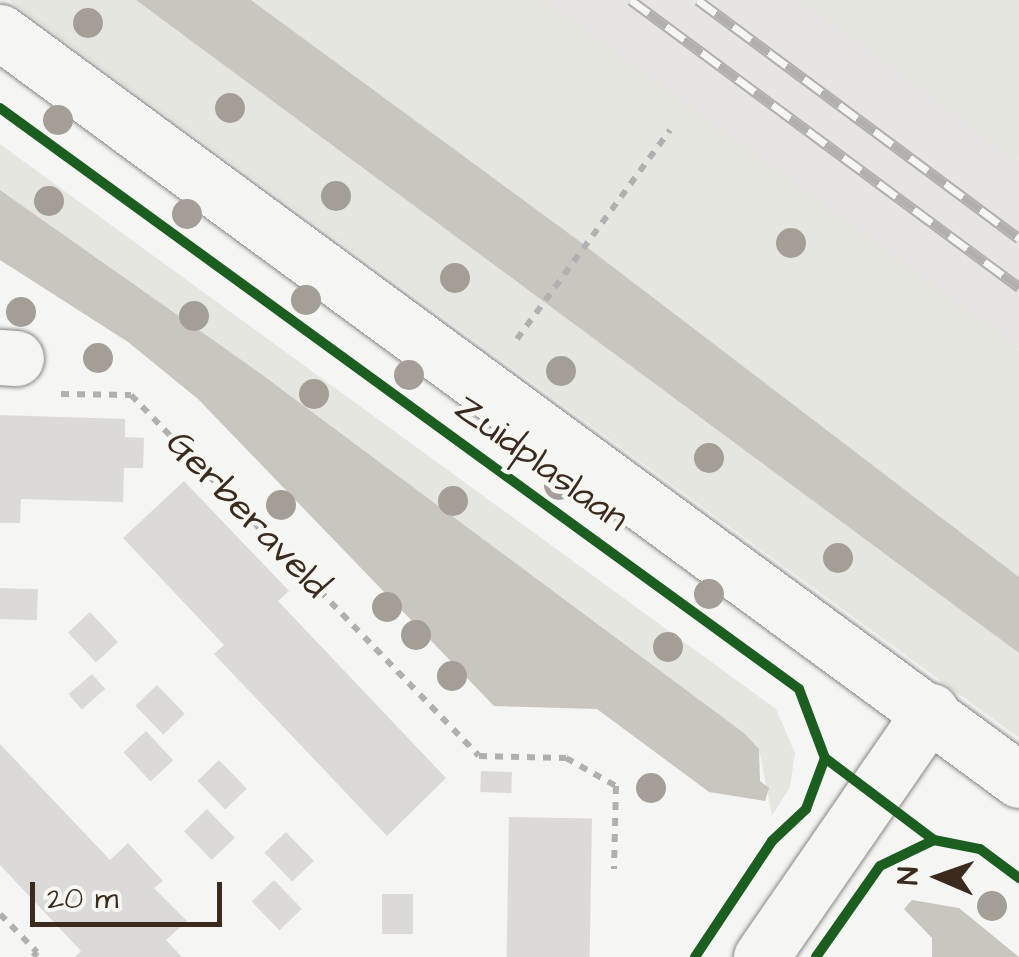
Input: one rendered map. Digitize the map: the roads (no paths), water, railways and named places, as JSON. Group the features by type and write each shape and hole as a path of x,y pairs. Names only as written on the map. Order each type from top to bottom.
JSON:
{"street":[{"name":"Zuidplaslaan","path":"0,32 1019,780"},
{"path":"761,957 930,711"}],"railway":[{"path":"631,0 1019,287"},
{"path":"698,0 1019,238"}]}
